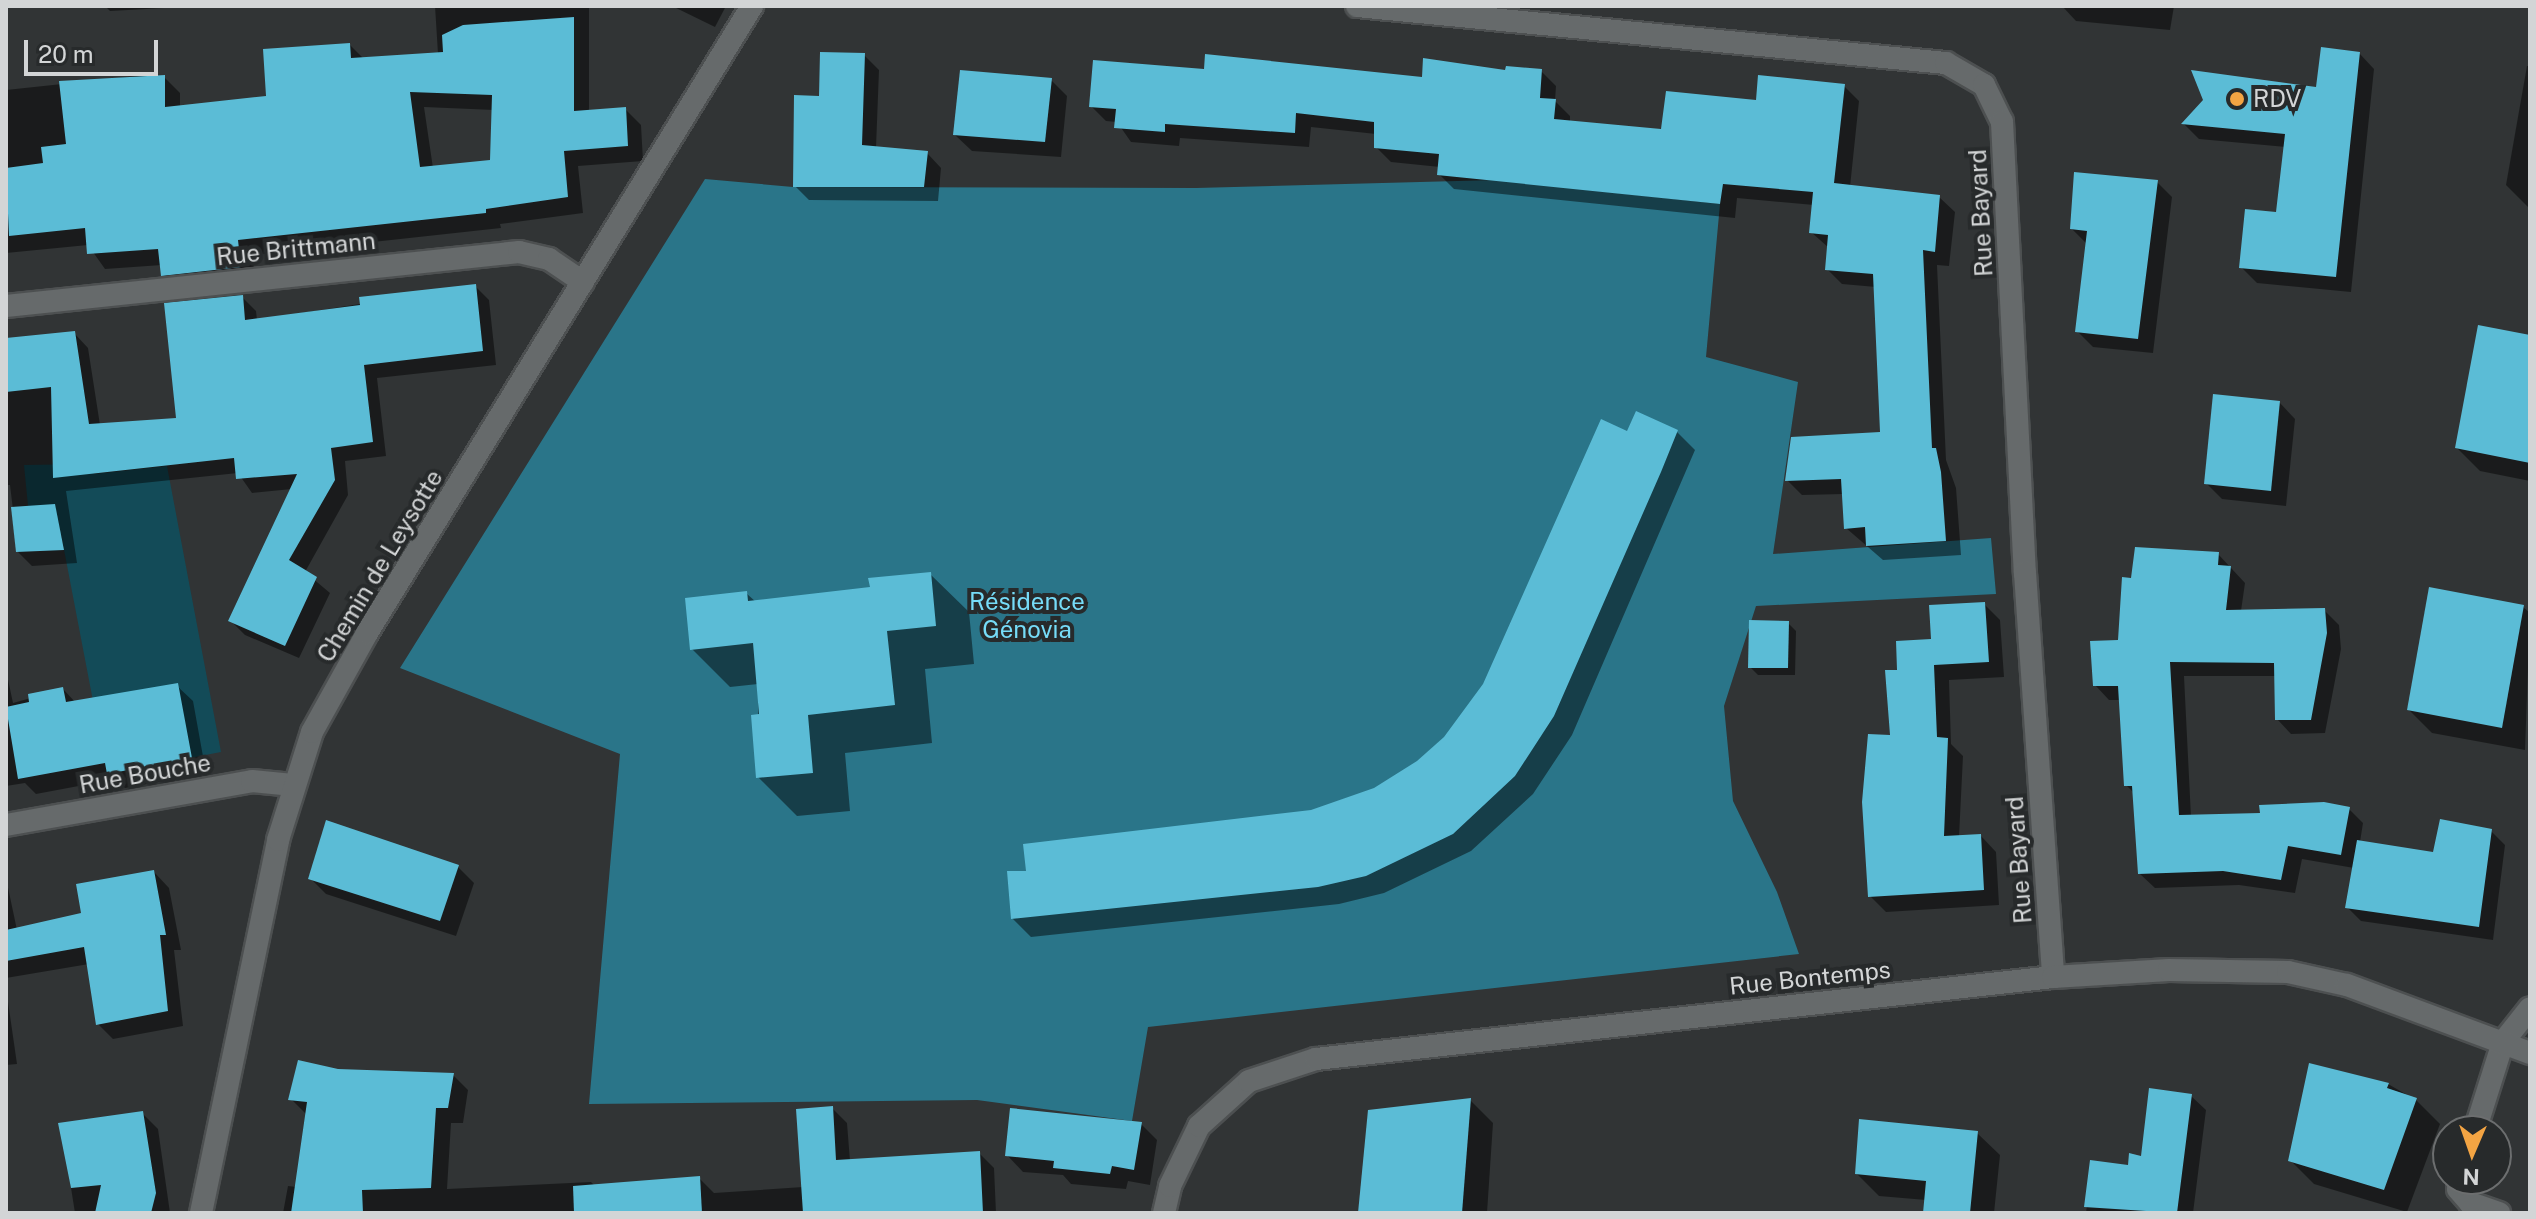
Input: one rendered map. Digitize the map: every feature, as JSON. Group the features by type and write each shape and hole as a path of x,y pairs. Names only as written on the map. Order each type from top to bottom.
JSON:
{"street":[{"name":"Chemin de Leysotte","path":"201,1213 293,785 312,732 367,633 752,6"},
{"name":"Rue Bayard","path":"1357,6 1946,63 1984,85 2002,122 2025,573 2053,977"},
{"name":"Rue Brittmann","path":"6,306 519,252 549,259 583,282"},
{"name":"Rue Bouche","path":"6,825 252,781 293,785"},
{"name":"Rue Bontemps","path":"1164,1213 1170,1186 1199,1126 1249,1081 1316,1059 2053,977 2169,970 2288,972 2347,985 2530,1053"},
{"path":"2480,1115 2503,1042 2530,1008"},
{"path":"2463,1195 2470,1203 2499,1213"}],"shaded area":[{"path":"93,464 94,474 167,466 221,752 107,774 61,534 31,536 24,465"}],"green space":[{"name":"Résidence Génovia","path":"705,179 793,187 1196,188 1495,180 1720,204 1706,357 1798,382 1773,554 1991,538 1996,594 1756,606 1724,706 1733,801 1777,892 1799,954 1148,1027 1132,1121 977,1100 589,1104 620,754 400,668"}],"building":[{"path":"574,17 574,111 626,107 628,146 564,151 568,197 486,209 486,213 238,240 241,267 161,276 158,249 87,254 85,228 9,236 6,168 43,163 41,147 66,144 59,81 165,75 165,107 266,96 263,49 350,43 351,58 443,52 442,35 463,25","holes":["410,92 492,95 490,160 420,167"]},
{"path":"2321,47 2360,52 2336,277 2239,268 2245,209 2276,212 2285,134 2181,124 2203,100 2191,70 2316,87"},
{"path":"820,52 865,53 862,145 928,151 924,187 793,187 794,95 819,96"},
{"path":"1205,54 1422,77 1423,58 1505,70 1506,66 1542,69 1540,98 1556,99 1554,119 1661,129 1666,91 1756,100 1758,75 1845,84 1834,183 1940,195 1935,252 1923,250 1932,448 1936,448 1941,472 1946,541 1866,546 1865,527 1844,529 1841,479 1785,481 1791,437 1880,432 1873,274 1825,270 1828,235 1809,233 1813,192 1723,184 1720,204 1437,175 1439,154 1374,148 1374,122 1296,113 1295,133 1165,124 1165,132 1114,128 1116,109 1089,107 1093,60 1204,69"},
{"path":"960,70 1052,78 1045,142 953,135"},
{"path":"2074,172 2158,180 2138,339 2075,332 2087,231 2070,229"},
{"path":"476,284 483,351 364,365 373,442 331,448 335,480 289,560 317,577 285,646 228,621 297,474 236,479 234,458 53,478 51,387 6,392 6,338 75,331 89,424 176,418 164,303 243,295 245,320 360,305 359,297"},
{"path":"2478,325 2530,335 2530,463 2455,448"},
{"path":"2213,394 2280,401 2271,491 2204,484"},
{"path":"1636,411 1678,430 1661,472 1554,716 1515,776 1453,834 1366,876 1318,887 1011,919 1007,871 1026,871 1023,844 1311,810 1374,788 1417,761 1444,737 1483,684 1601,419 1627,431"},
{"path":"55,504 64,550 16,552 11,507"},
{"path":"2135,547 2219,552 2218,565 2231,566 2226,610 2325,608 2327,633 2311,720 2275,720 2274,663 2170,662 2179,815 2260,813 2259,805 2324,802 2350,807 2341,855 2288,846 2281,880 2223,871 2138,874 2132,786 2124,786 2118,686 2093,686 2090,641 2118,640 2122,577 2131,578"},
{"path":"931,572 936,626 887,631 895,705 808,715 813,773 756,778 751,715 759,714 753,643 690,650 685,598 747,591 748,601 870,587 868,578"},
{"path":"2429,587 2524,605 2502,728 2407,710"},
{"path":"1985,602 1989,662 1934,665 1937,737 1948,738 1944,836 1981,834 1984,890 1868,897 1862,802 1868,734 1890,735 1885,670 1897,670 1896,641 1931,639 1929,605"},
{"path":"1749,620 1789,621 1788,668 1748,668"},
{"path":"178,683 192,758 107,774 105,763 18,779 6,707 29,702 28,694 63,687 66,702"},
{"path":"2440,819 2492,829 2479,927 2345,908 2357,840 2433,852"},
{"path":"326,820 459,865 440,921 308,879"},
{"path":"154,870 166,935 160,935 168,1011 96,1025 84,947 6,961 6,930 81,913 76,884"},
{"path":"298,1060 338,1069 454,1073 448,1108 436,1108 431,1188 362,1190 363,1213 291,1213 307,1102 288,1100"},
{"path":"2309,1063 2389,1083 2387,1088 2417,1098 2384,1190 2288,1161"},
{"path":"2149,1088 2192,1094 2177,1213 2084,1207 2090,1160 2128,1165 2129,1153 2141,1156"},
{"path":"1471,1098 1462,1213 1358,1213 1368,1110"},
{"path":"833,1106 836,1160 980,1151 983,1213 803,1213 796,1109"},
{"path":"1010,1108 1142,1122 1134,1170 1112,1166 1110,1174 1053,1168 1054,1161 1005,1156"},
{"path":"143,1111 156,1193 151,1213 95,1213 101,1185 71,1188 58,1123"},
{"path":"1859,1119 1978,1131 1970,1213 1923,1213 1926,1181 1855,1174"},
{"path":"700,1176 702,1213 574,1213 573,1186"}],"place":[{"name":"RDV","path":"2237,99"}]}
